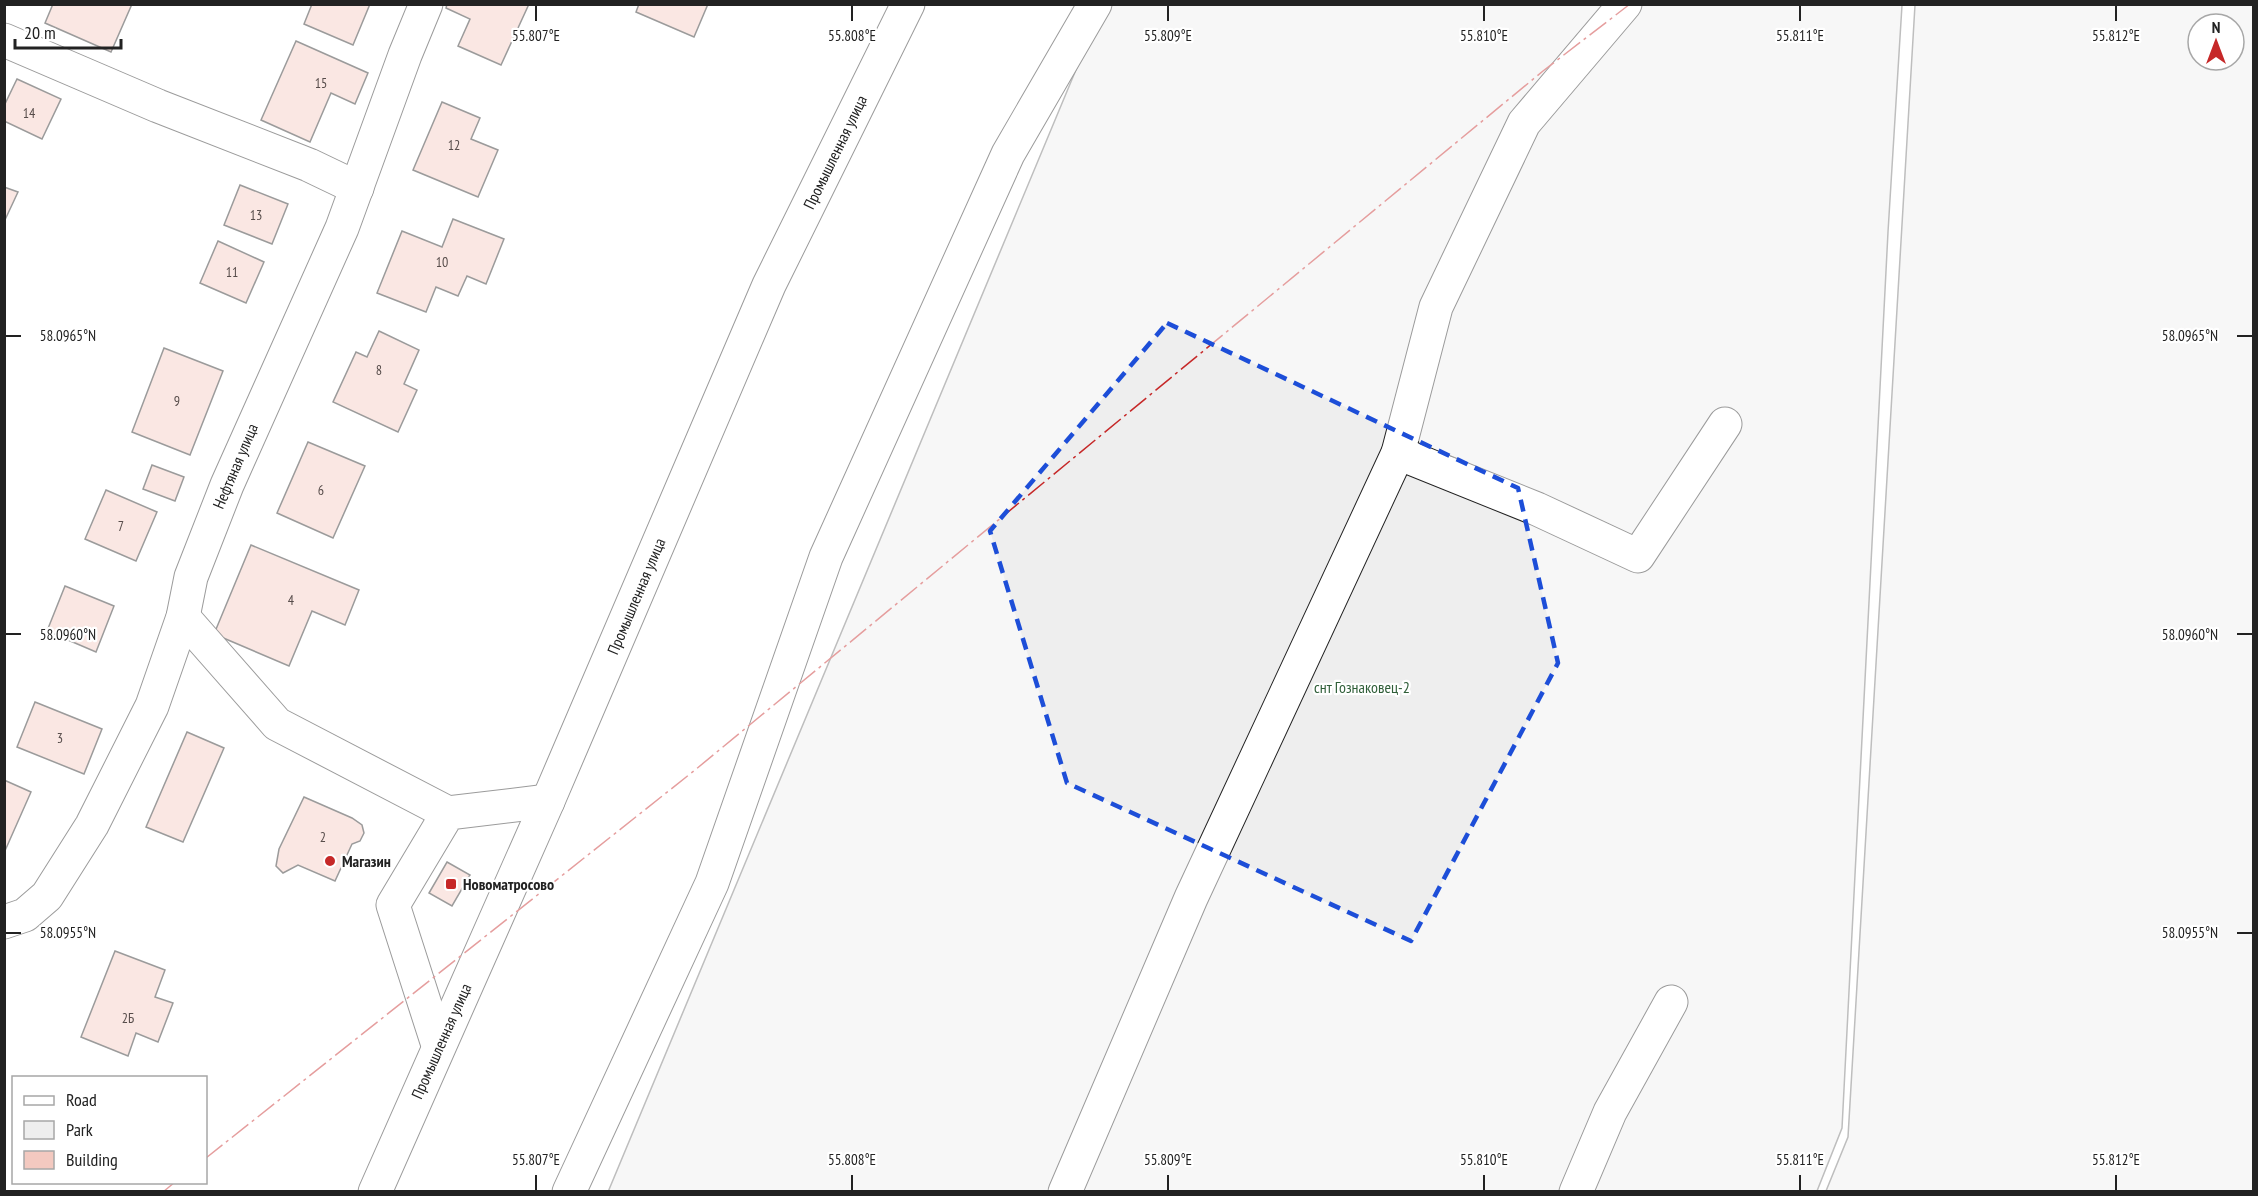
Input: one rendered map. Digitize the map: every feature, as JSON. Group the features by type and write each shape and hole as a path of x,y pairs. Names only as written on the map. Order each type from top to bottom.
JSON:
{"street":[{"name":"Нефтяная улица","path":"15,918 47,896 92,825 152,706 183,616 191,577 227,485 342,228 426,4"},
{"name":"Промышленная улица","path":"375,1191 548,801 769,285 908,4"},
{"path":"569,1191 712,883 826,557 1008,154 1095,4"},
{"path":"1065,1191 1191,898 1398,453 1436,307 1524,123 1624,4"},
{"path":"4,40 158,106 309,165 357,188"},
{"path":"1398,453 1537,509 1638,556 1725,424"},
{"path":"183,616 277,724 448,813 548,801"},
{"path":"438,1045 393,905 448,813"},
{"path":"1576,1191 1610,1112 1671,1002"}],"highlighted area":[{"path":"1167,323 1518,488 1558,663 1411,941 1067,783 990,531"}],"green space":[{"name":"снт Гознаковец-2","path":"1103,5 1902,5 1888,232 1842,1128 1817,1191 608,1192"},
{"path":"1915,5 2253,5 2253,1191 1826,1191 1848,1137"}],"building":[{"path":"53,4 132,4 111,52 45,23"},
{"path":"312,4 370,4 353,45 304,24"},
{"path":"447,4 529,4 501,65 458,46 470,19 446,8"},
{"path":"639,4 708,4 694,37 636,12"},
{"path":"296,41 368,73 355,104 331,93 310,142 261,120"},
{"path":"17,79 61,99 42,139 4,121 4,106"},
{"path":"442,102 480,118 471,139 498,150 478,197 413,170"},
{"path":"240,185 288,204 272,244 224,225"},
{"path":"4,187 18,192 4,222"},
{"path":"453,219 504,239 486,284 467,276 458,296 436,287 426,312 377,293 402,231 442,247"},
{"path":"218,241 264,262 246,303 200,283"},
{"path":"379,331 419,350 404,384 417,390 398,432 333,402 356,352 367,357"},
{"path":"164,348 223,371 190,455 132,432"},
{"path":"308,442 365,466 333,538 277,513"},
{"path":"152,465 184,477 175,501 143,489"},
{"path":"106,490 157,512 136,561 85,539"},
{"path":"251,545 359,590 345,625 312,611 289,666 214,634"},
{"path":"65,586 114,606 96,652 47,631"},
{"path":"35,702 102,729 84,774 17,747"},
{"path":"187,732 224,748 183,842 146,827"},
{"path":"4,780 31,792 4,853"},
{"path":"304,797 352,818 362,825 364,833 360,841 352,844 335,881 298,865 283,873 276,866 279,849"},
{"path":"447,862 470,875 452,906 429,893"},
{"path":"115,951 165,970 155,997 173,1003 158,1042 136,1033 128,1056 81,1037"}],"power":[{"path":"207,1157 695,770 1543,71 1630,4"},
{"path":"163,1192 173,1184"}],"place":[{"name":"Магазин","path":"330,861"},
{"name":"Новоматросово","path":"451,884"}]}
